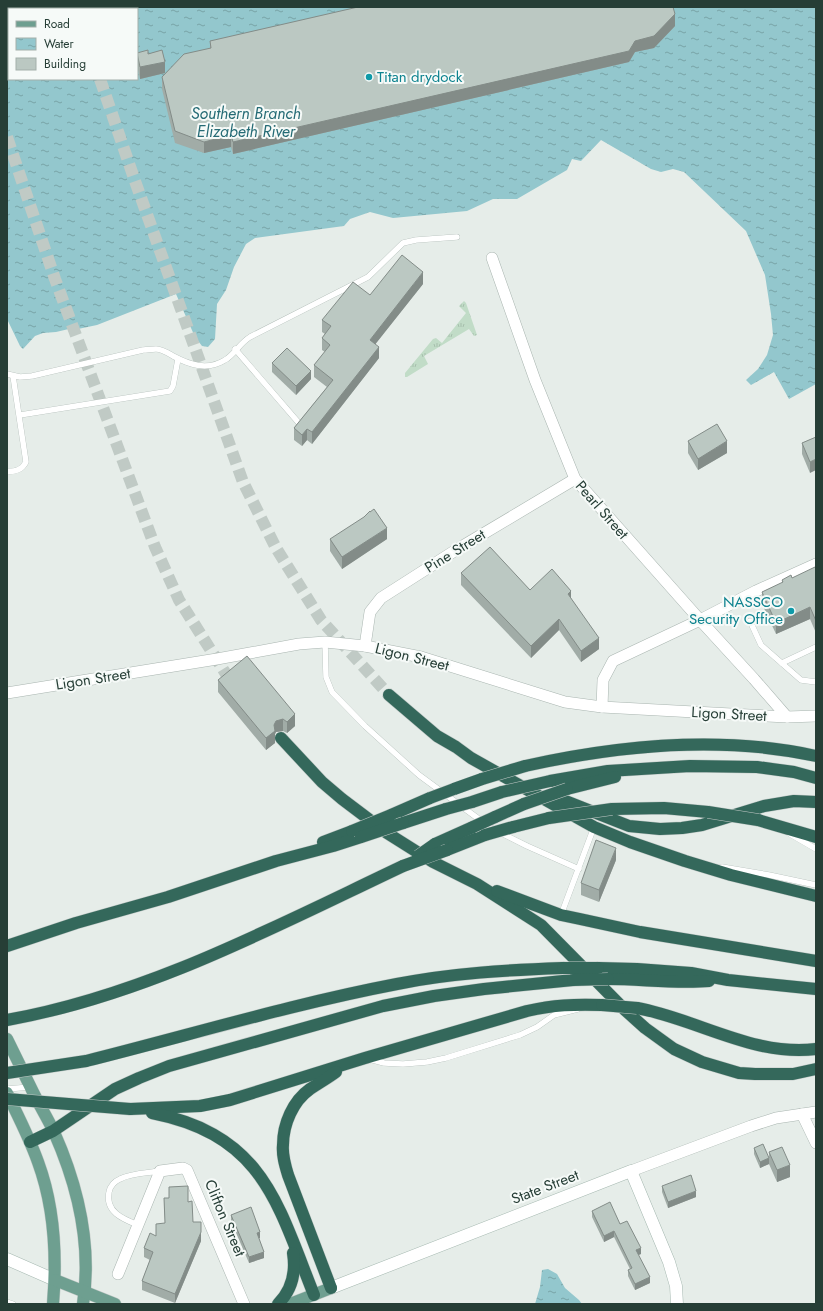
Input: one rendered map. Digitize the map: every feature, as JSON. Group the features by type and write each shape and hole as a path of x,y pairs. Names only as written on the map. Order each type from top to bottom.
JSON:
{"highway":[{"path":"389,695 437,736 489,769 594,827 630,842 685,861 731,875 816,896"},
{"path":"281,738 322,782 387,833 428,859 477,884 541,925 645,1028 674,1049 702,1062 739,1073 761,1075 793,1074 816,1069"},
{"path":"356,834 391,815 454,789 525,766 556,759 610,751 680,745 726,745 788,750 816,756"},
{"path":"7,946 76,923 168,897 356,834 403,823 502,792 550,781 608,771 690,766 757,767 794,772 816,778"},
{"path":"403,866 435,844 524,804 567,789 652,769"},
{"path":"505,777 629,826 644,828 682,828 702,825 764,806 794,802 816,802"},
{"path":"7,1020 55,1010 121,990 179,968 403,866 513,826 549,818 612,809 664,808 708,812 758,820 816,837"},
{"path":"477,884 561,915 640,932 816,961"},
{"path":"7,1073 86,1061 289,1008 399,983 470,973 563,968 637,969 690,973 728,980 816,989"},
{"path":"30,1142 53,1131 115,1089 169,1066 390,1005 434,996 484,989 573,980 632,979 690,982 728,980"},
{"path":"130,1109 200,1106 230,1100 365,1058 551,1005 590,1004 637,1008 658,1013 759,1046 791,1050 816,1049"},
{"path":"331,1288 288,1175 282,1145 290,1113 299,1099 309,1089 351,1063"},
{"path":"7,1099 130,1109 192,1123 212,1132 231,1145 248,1161 264,1181 279,1207 314,1295"},
{"path":"278,1304 287,1292 294,1273 291,1238"}],"main road":[{"path":"7,1039 53,1131 69,1171 84,1229 86,1266 84,1298"},
{"path":"7,1093 30,1142 45,1186 50,1207 53,1227 55,1280 53,1304"},
{"path":"55,1280 84,1298 115,1304"},
{"name":"State Street","path":"290,1304 331,1288"}],"street":[{"name":"Pearl Street","path":"492,258 535,380 575,479 787,717"},
{"name":"Pine Street","path":"365,646 370,612 381,598 456,550 575,479"},
{"path":"602,707 603,680 613,661 700,620 756,591 816,564"},
{"name":"Ligon Street","path":"7,693 217,659 299,644 325,642 365,646 421,657 565,702 602,707 787,717 816,716"},
{"name":"State Street","path":"331,1288 751,1126 776,1118 816,1112"},
{"path":"802,1114 816,1143"},
{"name":"Clifton Street","path":"160,1171 177,1168 187,1170 244,1304"},
{"path":"118,1274 160,1171"},
{"path":"631,1171 669,1262 676,1286 677,1304"},
{"path":"7,1259 55,1280"}],"lane":[{"path":"7,472 18,471 24,467 26,462 20,415 10,375 32,376 143,350 156,349 190,365 210,365 224,361 231,356 242,342 250,337 368,277 403,243 416,240 457,237"},
{"path":"235,349 298,422"},
{"path":"20,415 170,391 173,386 178,359"},
{"path":"750,621 761,645 801,680 816,682"},
{"path":"325,642 326,677 332,692 365,726 419,775 485,824 500,833 579,869"},
{"path":"782,663 816,647"},
{"path":"775,825 816,849"},
{"path":"561,915 594,827"},
{"path":"685,861 770,875 816,885"},
{"path":"365,1058 403,1064 427,1062 446,1058 520,1035 537,1027 554,1015 590,1004"},
{"path":"7,1089 30,1087"},
{"path":"138,1225 119,1217 111,1209 108,1198 110,1188 116,1181 122,1178 160,1171"},
{"path":"7,1302 13,1304"}],"green space":[{"path":"464,301 477,335 474,336 469,329 424,356 428,364 405,377 405,373 433,339 436,338 442,343 466,313 459,306"}],"water":[{"name":"Southern Branch Elizabeth River","path":"7,7 816,7 816,384 789,399 774,372 751,385 746,380 758,369 767,355 773,335 765,275 746,231 684,172 673,169 661,172 651,169 601,140 581,161 572,159 567,170 517,199 493,199 467,211 393,218 370,212 350,219 344,226 255,238 246,244 234,267 226,290 217,304 215,339 208,347 202,346 195,337 176,294 97,325 43,333 35,336 23,349 20,346 7,319"},
{"path":"548,1269 557,1274 565,1288 582,1304 535,1304 540,1287 542,1270"}],"building":[{"name":"Titan drydock","path":"358,7 673,7 675,14 654,36 635,41 629,51 233,142 231,135 204,142 175,131 162,77 184,54 211,48 210,41"},
{"path":"148,50 148,54 162,50 165,62 140,67 138,53"},
{"path":"402,255 423,272 370,340 379,347 312,432 307,429 302,435 294,428 333,380 314,365 330,345 322,338 331,326 322,320 353,282 370,295"},
{"path":"287,348 311,371 296,386 272,363"},
{"path":"717,424 727,441 698,459 688,441"},
{"path":"816,437 816,459 810,462 802,443"},
{"path":"374,509 387,528 342,557 330,539"},
{"path":"490,547 530,590 552,569 571,591 568,594 599,638 581,651 559,619 531,646 461,573"},
{"name":"NASSCO Security Office","path":"815,567 816,621 810,607 776,623 762,592 783,582 782,580 791,575 792,578"},
{"path":"247,656 295,714 287,722 283,719 276,721 274,725 275,731 266,738 218,680"},
{"path":"596,840 616,848 599,890 581,883"},
{"path":"763,1144 769,1158 760,1162 754,1148"},
{"path":"782,1147 790,1165 777,1170 769,1152"},
{"path":"691,1175 696,1191 668,1202 662,1186"},
{"path":"188,1186 188,1202 192,1201 193,1222 201,1222 201,1232 175,1294 142,1281 153,1252 144,1248 150,1233 156,1236 156,1224 165,1223 164,1198 169,1198 169,1187"},
{"path":"610,1202 620,1224 627,1221 641,1248 636,1250 650,1277 635,1284 628,1270 632,1268 614,1231 604,1236 592,1211"},
{"path":"251,1207 260,1232 257,1233 264,1252 249,1257 231,1215"}],"tunnel":[{"path":"100,80 243,482 276,548 321,620 389,695"},
{"path":"7,137 55,279 155,547 179,600 226,674 236,685"}],"place":[{"name":"Titan drydock","path":"369,77"},
{"name":"NASSCO Security Office","path":"791,611"}]}
